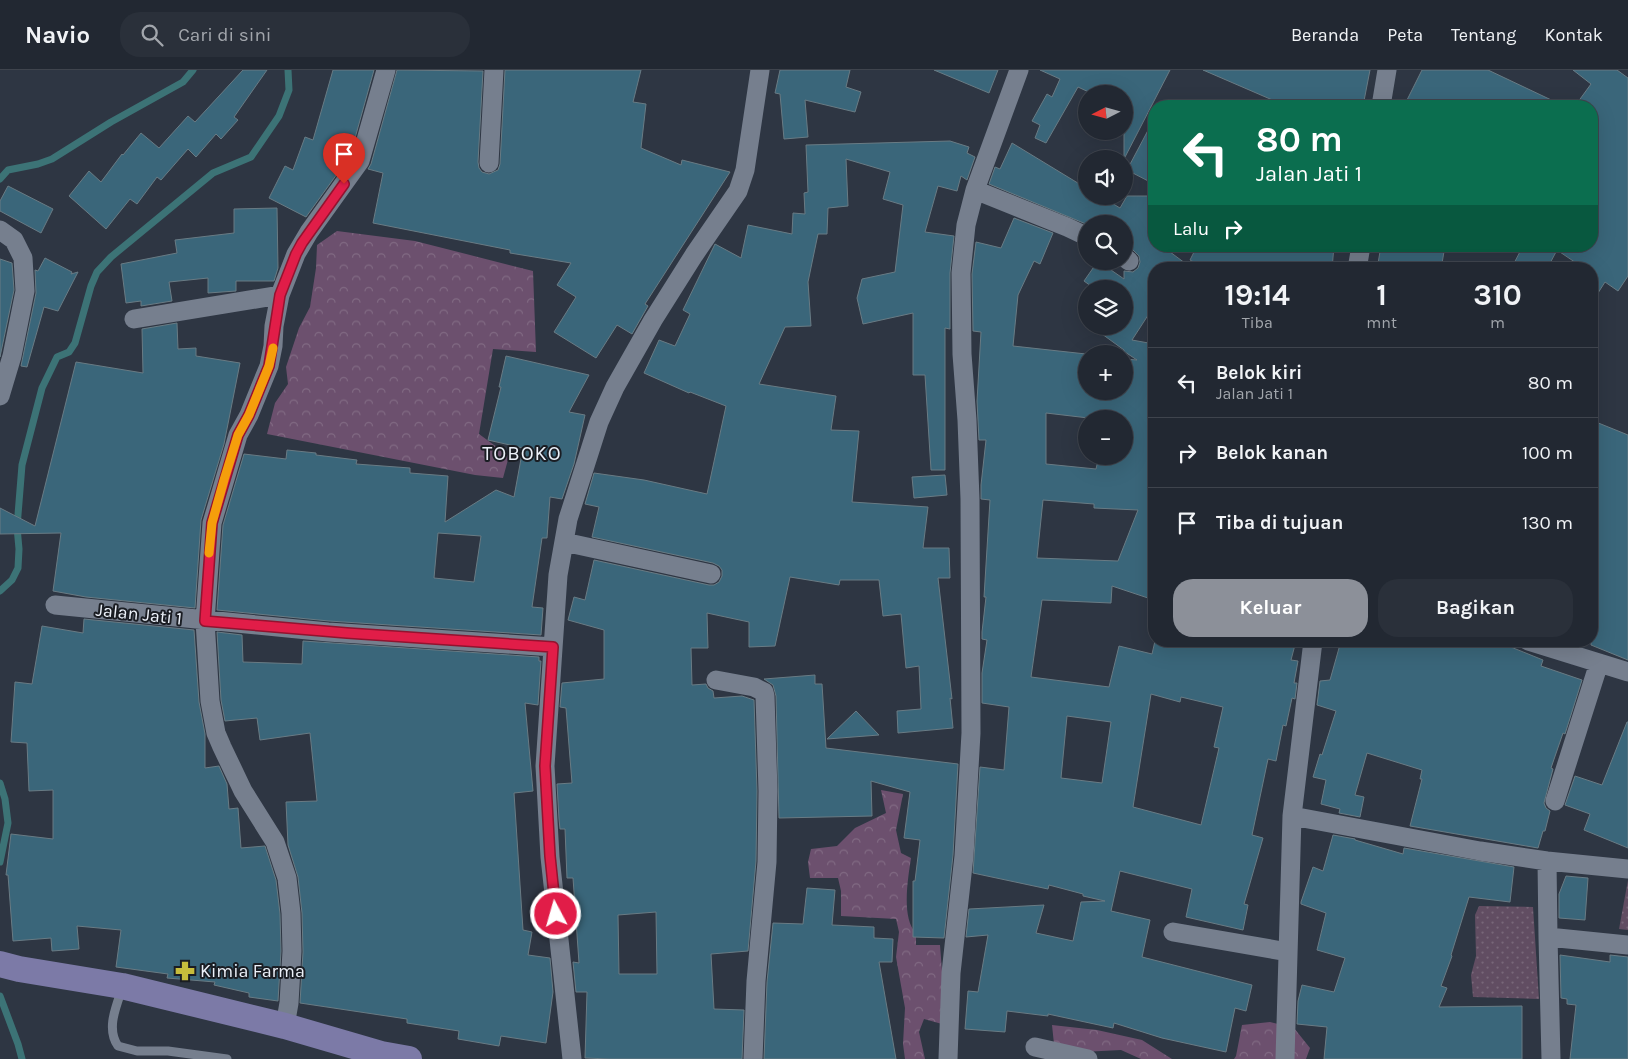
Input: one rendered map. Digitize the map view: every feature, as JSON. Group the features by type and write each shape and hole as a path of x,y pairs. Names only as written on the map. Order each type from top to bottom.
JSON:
{"street":[{"path":"285,1026 289,1004 292,951 291,913 286,878 275,842 243,791 216,733 210,701 207,679 205,621 212,523 238,435 249,415 269,366 280,295 296,254 309,232 360,161 386,70"},
{"path":"489,163 494,70"},
{"path":"572,1059 550,856 545,766 558,575 568,519 599,422 615,387 653,320 738,191 745,170 760,70"},
{"path":"948,1059 951,973 964,856 971,733 970,498 962,354 961,273 966,225 975,190 1019,70"},
{"path":"1382,100 1387,70"},
{"path":"975,190 1078,232"},
{"path":"0,230 14,240 23,258 25,291 12,356 0,396"},
{"path":"134,319 280,295"},
{"path":"564,542 711,574"},
{"name":"Jalan Jati 1","path":"55,605 205,621 347,633 553,647"},
{"path":"1285,1059 1292,816 1312,647"},
{"path":"1547,647 1628,672"},
{"path":"1556,800 1599,663"},
{"path":"716,680 754,687 761,690 765,696 768,791 767,862 756,981 753,1059"},
{"path":"1292,816 1410,839 1547,861 1628,869"},
{"path":"1547,861 1551,1059"},
{"path":"1172,932 1288,952"},
{"path":"1548,937 1628,945"},
{"path":"10,967 122,986 285,1026 382,1054 409,1059"},
{"path":"1035,1047 1088,1059"}],"lane":[{"path":"122,986 114,1013 112,1032 118,1046 138,1050 168,1051 227,1059"}],"shaded area":[{"path":"1628,880 1628,930 1619,929"},
{"path":"1479,906 1533,907 1539,999 1473,997 1471,975 1476,956 1475,915"}],"green space":[{"path":"337,231 415,241 533,271 536,352 493,349 479,434 509,456 503,478 475,475 267,434 275,403 288,384 286,367 299,328 310,307 316,268 317,245"},
{"path":"881,790 903,794 896,830 901,853 911,858 907,887 907,908 908,918 916,933 916,945 940,945 943,984 942,1024 924,1019 919,1032 925,1059 905,1059 903,1044 905,1008 896,957 899,932 896,919 841,916 841,891 838,878 810,878 808,862 811,849 837,846 855,828 886,813"},
{"path":"1270,1022 1294,1028 1310,1048 1306,1059 1234,1059 1242,1025"},
{"path":"1052,1025 1097,1030 1142,1040 1172,1059 1141,1059 1121,1050 1062,1053 1054,1044"}],"building":[{"path":"243,70 267,70 234,117 238,120 221,139 216,134 196,157 188,149 161,180 157,177 137,204 130,199 106,229 69,196 89,171 101,182 141,133 159,148 188,116 195,122"},
{"path":"333,70 374,70 350,156 306,217 269,198 285,166 293,170 305,137 313,140"},
{"path":"397,70 483,71 478,162 482,172 489,174 498,170 500,164 505,70 641,70 633,102 646,104 641,148 681,165 682,160 730,172 645,304 648,306 632,334 617,325 596,358 554,332 576,297 557,285 571,263 510,253 510,250 373,223 383,173 368,169"},
{"path":"780,70 850,70 846,87 861,92 855,112 805,100 808,137 784,139 780,94 775,93"},
{"path":"934,70 998,70 989,93"},
{"path":"1040,70 1170,70 1154,100 1148,100 1148,113 1129,150 1124,150 1124,140 1133,140 1133,85 1078,85 1046,143 1035,138 1040,125 1032,121 1047,94 1052,97 1060,79"},
{"path":"1203,70 1370,70 1364,100 1272,100"},
{"path":"1422,70 1488,70 1551,100 1407,100"},
{"path":"1573,70 1617,70 1628,78 1628,276 1618,291 1605,282 1598,293 1598,262 1575,262 1560,252 1598,252 1598,100 1579,100 1591,84"},
{"path":"1148,130 1148,181 1133,173 1133,159"},
{"path":"950,141 969,147 967,153 975,157 967,180 961,176 957,191 938,186 925,232 954,236 950,273 950,329 945,328 945,470 931,470 925,375 913,375 913,313 863,324 857,298 862,279 895,272 903,205 883,199 890,172 846,159 848,206 828,208 827,234 818,234 808,282 811,326 785,327 759,384 836,396 831,430 859,431 852,502 928,507 923,548 949,548 950,578 938,578 952,699 950,698 953,728 898,733 897,711 921,709 919,666 906,668 901,614 883,616 879,580 840,580 839,585 790,577 775,646 749,647 749,622 707,613 708,648 691,648 692,685 706,684 713,691 714,698 742,696 754,700 757,791 756,861 748,951 711,954 714,1009 744,1010 742,1059 585,1058 587,992 576,992 573,962 579,963 573,878 567,878 565,829 560,829 559,819 557,784 572,783 566,708 560,707 562,683 604,679 604,630 568,620 574,597 585,600 594,560 709,585 719,582 722,570 713,563 592,537 599,507 585,504 594,473 644,480 707,494 726,406 689,393 644,373 659,340 675,346 690,314 683,310 715,244 741,258 748,225 792,234 793,213 805,214 804,193 808,192 806,145","holes":["656,912 657,974 619,974 618,915"]},
{"path":"1012,143 1078,183 1078,205 1115,205 1120,208 1122,205 1133,205 1133,196 1148,196 1148,252 1170,252 1184,262 1148,262 1148,315 1132,340 1148,343 1148,598 1112,586 1111,603 1042,600 1031,677 1109,687 1119,646 1152,654 1154,647 1294,647 1291,660 1298,661 1294,683 1297,683 1295,699 1292,698 1286,726 1283,725 1276,761 1268,759 1252,835 1263,838 1244,904 1248,905 1243,930 1186,917 1192,889 1120,871 1111,911 1150,920 1142,957 1252,985 1246,1011 1235,1008 1226,1052 1162,1038 1114,1023 1113,1028 1048,1014 1048,1016 1007,1011 1005,1032 965,1029 968,991 978,992 988,935 966,937 969,909 1044,905 1036,933 1073,941 1081,902 1105,901 1049,885 1048,889 973,873 980,767 1004,770 1009,707 982,703 982,673 987,640 982,639 982,632 986,597 984,597 990,500 981,499 986,440 979,440 977,401 981,332 973,331 972,274 976,242 1001,248 1014,218 1053,233 1040,264 1034,261 1018,295 1013,346 1078,353 1078,400 1133,400 1133,360 1137,360 1133,357 1133,345 1117,345 1103,335 1133,335 1133,280 1085,280 1092,270 1111,270 1124,279 1124,271 1133,272 1138,268 1140,262 1139,256 1133,250 1133,215 1078,215 1078,221 989,184 995,167 1000,169","holes":["1043,500 1094,504 1094,508 1138,510 1118,561 1037,558","1151,694 1180,702 1181,697 1223,707 1214,747 1219,748 1201,825 1133,807","1067,716 1111,722 1102,783 1061,778"]},
{"path":"8,186 53,209 41,233 0,211 0,201"},
{"path":"277,208 278,268 274,281 236,281 236,291 208,293 208,278 169,282 172,301 141,306 141,301 126,303 121,264 177,253 175,240 234,233 234,209"},
{"path":"1194,252 1333,252 1333,262 1194,262 1190,260"},
{"path":"1380,252 1444,252 1442,262 1378,262"},
{"path":"1520,252 1556,252 1551,262 1515,262"},
{"path":"45,258 72,272 71,274 78,272 58,311 44,307 27,367 21,366 36,293 35,270 38,271"},
{"path":"0,259 12,263 14,290 0,357"},
{"path":"177,323 178,349 196,348 196,356 240,363 224,444 201,520 195,608 86,597 53,591 61,533 0,534 0,508 35,526 76,362 143,373 142,329"},
{"path":"506,356 589,375 569,412 585,415 574,464 562,499 550,497 547,538 542,538 532,607 543,608 541,635 329,621 217,610 223,525 244,454 286,459 287,450 316,453 316,455 357,460 356,464 410,468 410,473 448,476 445,522 496,490 514,497 523,448 488,440 501,387 499,387","holes":["438,533 481,536 474,582 434,578"]},
{"path":"1598,423 1628,435 1628,660 1596,647 1598,647"},
{"path":"945,475 947,495 914,498 912,477"},
{"path":"84,619 194,630 199,702 205,734 205,768 219,766 227,784 229,809 238,808 241,848 265,846 276,880 280,914 281,951 278,1001 249,997 249,993 214,985 215,982 167,978 168,974 116,967 121,930 77,926 79,949 52,951 51,938 13,941 8,875 6,875 11,834 53,839 53,790 29,791 27,743 11,742 15,682 32,684 42,626 83,633"},
{"path":"217,632 242,635 243,662 302,664 303,641 539,657 539,661 541,661 538,705 525,703 533,791 514,793 523,930 532,932 528,955 550,958 553,992 546,1043 501,1036 499,1046 458,1039 459,1031 407,1023 407,1019 300,1003 303,952 302,913 298,877 288,845 286,802 317,801 310,733 260,740 257,718 225,721 221,700"},
{"path":"1339,647 1511,647 1543,660 1541,666 1582,680 1565,734 1563,733 1551,768 1553,769 1544,803 1550,811 1538,848 1410,826 1422,779 1420,779 1422,770 1367,753 1355,795 1364,797 1360,817 1339,813 1340,809 1321,804 1326,780 1313,777 1336,711 1317,705 1320,681 1330,680"},
{"path":"815,675 815,684 822,684 826,748 958,764 953,855 944,938 913,937 913,881 915,881 920,840 904,838 910,792 871,781 872,816 779,818 776,696 773,685 764,679"},
{"path":"856,711 879,735 827,739"},
{"path":"1627,722 1628,848 1584,830 1590,814 1565,805 1575,776 1602,785"},
{"path":"1333,835 1355,839 1403,854 1404,848 1514,867 1510,902 1469,897 1441,986 1447,988 1439,1007 1522,1006 1522,1059 1324,1059 1327,1027 1297,1024 1298,1001 1302,985 1334,992 1345,958 1317,950 1326,913 1301,904 1301,902 1313,867 1323,871"},
{"path":"1566,876 1588,878 1585,920 1559,918 1559,894"},
{"path":"807,888 835,890 832,925 874,927 874,938 893,939 892,962 879,962 896,1059 764,1059 767,982 773,923 803,924"},
{"path":"1560,955 1610,962 1610,955 1628,957 1628,1059 1570,1059 1576,1005 1567,1004 1567,999 1561,998"}],"waterway":[{"path":"0,179 8,170 52,159 111,122 183,82 193,70"},
{"path":"0,591 12,580 18,568 17,527 22,465 42,388 57,357 69,352 75,343 91,286 97,272 111,257 213,173 251,157 279,116 289,90 288,70"},
{"path":"0,783 5,799 8,823 0,862"},
{"path":"0,996 22,1059"}],"slow traffic":[{"path":"209,553 212,523 238,435 261,387 273,348"}],"place":[{"name":"Kimia Farma","path":"185,971"}],"district":[{"name":"TOBOKO","path":"522,453"}],"route":[{"path":"344,184 302,243 280,295 269,366 249,415 238,435 212,523 205,621 460,642 553,647 545,766 550,856 556,914"}]}
